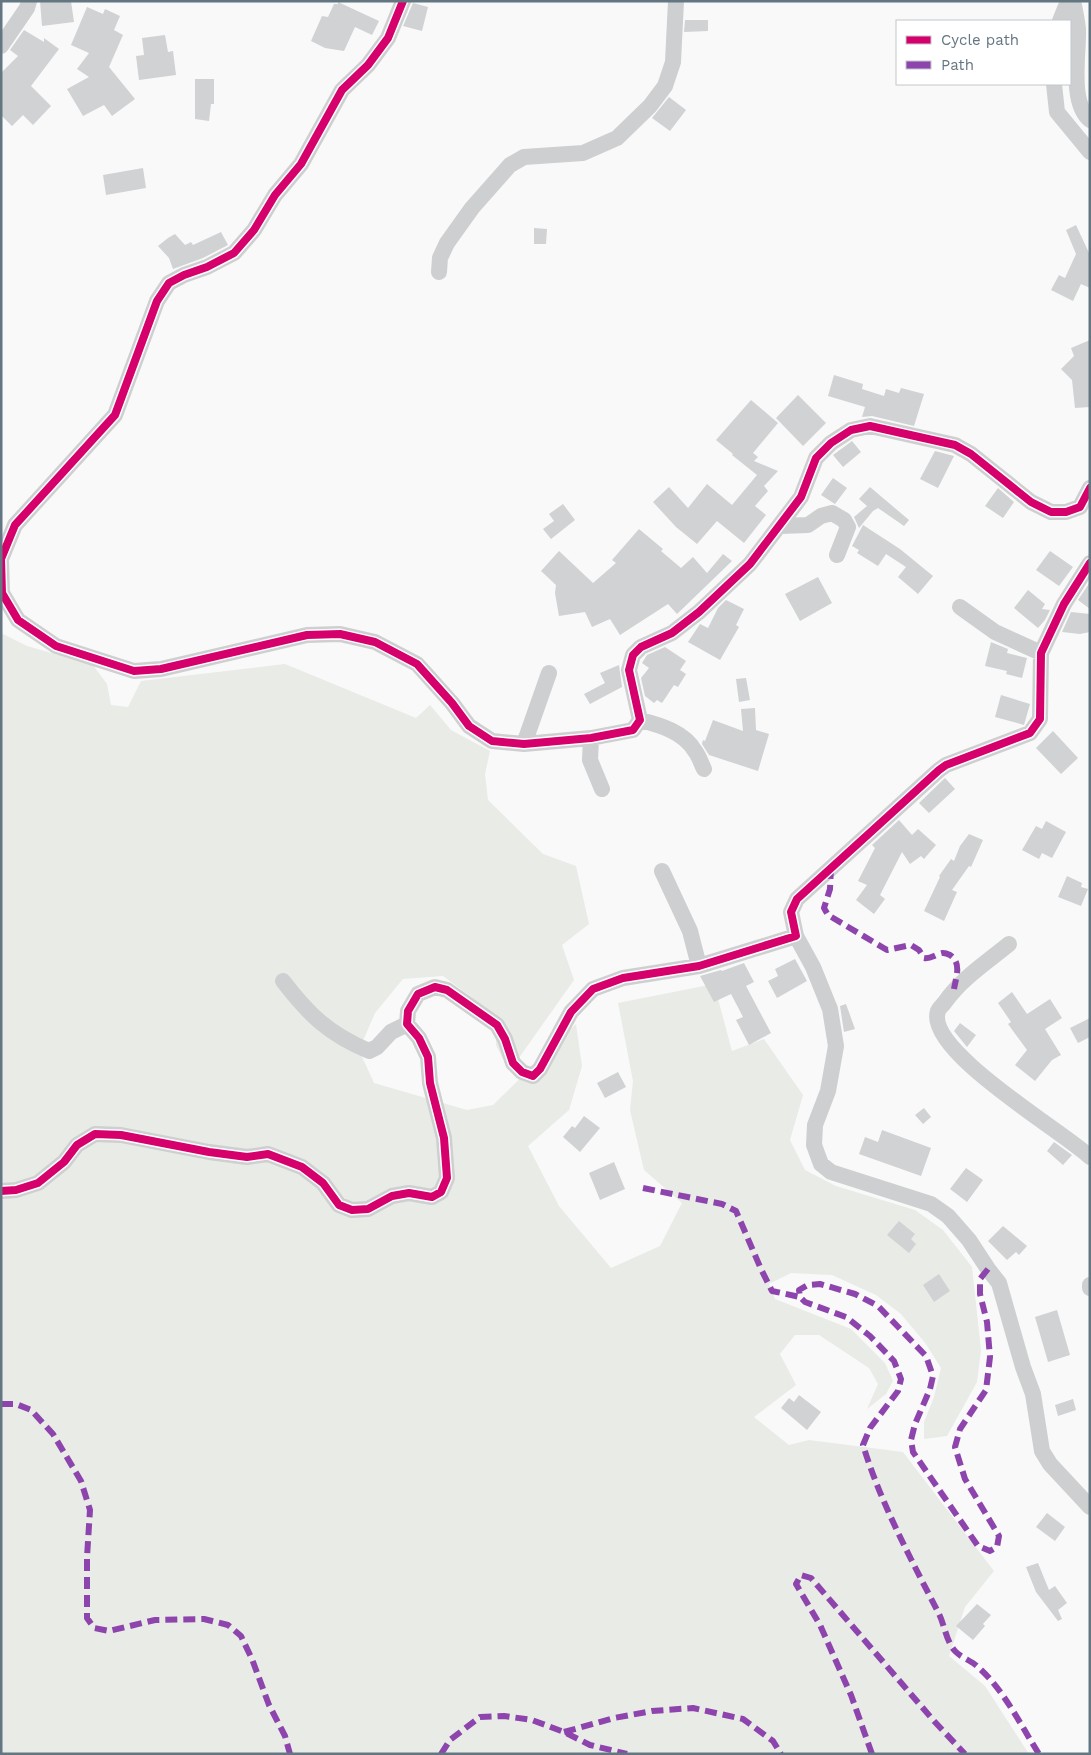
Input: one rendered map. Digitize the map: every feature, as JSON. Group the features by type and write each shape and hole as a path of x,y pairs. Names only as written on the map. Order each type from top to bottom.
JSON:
{"street":[{"path":"1,46 27,8 28,1"},
{"path":"403,1 388,38 368,65 342,90 300,164 275,195 254,230 234,253 169,283 157,300 115,415 15,525 1,559 2,593 18,620 56,646 134,671 161,670 308,635 340,634 375,642 417,664 452,702 469,726 492,741 524,744 591,738 633,730 640,720 629,670 633,655 641,647 672,633 699,612 750,564 801,497 816,458 831,443 851,430 870,426 955,445 971,454 1031,502 1051,512 1066,512 1085,508 1090,488"},
{"path":"439,272 440,258 447,243 472,208 510,165 524,157 583,153 617,138 650,106 664,86 673,62 676,1"},
{"path":"1060,20 1068,1"},
{"path":"1073,1 1078,28 1078,98 1086,116 1090,120"},
{"path":"1054,85 1058,112 1090,152"},
{"path":"780,526 808,525 821,516 832,513 844,520 848,527 838,555"},
{"path":"1090,563 1064,604 1041,653 1040,719 1030,733 946,765 938,770 797,899 791,912 796,936 813,967 830,1009 836,1046 828,1091 815,1124 814,1145 821,1164 831,1172 931,1204 948,1216 970,1240 988,1270 999,1283 1022,1367 1033,1394 1042,1451 1050,1464 1090,1507"},
{"path":"960,607 995,632 1041,653"},
{"path":"524,744 549,673"},
{"path":"640,720 663,725 684,739 695,749 704,769"},
{"path":"591,738 590,760 602,789"},
{"path":"662,871 690,931 699,966"},
{"path":"1,1191 16,1190 38,1183 64,1162 76,1145 95,1134 121,1135 209,1152 247,1157 268,1154 302,1167 323,1183 339,1205 352,1210 368,1208 392,1196 409,1193 432,1197 441,1192 447,1178 444,1138 430,1083 428,1057 419,1038 407,1024 408,1011 418,994 435,987 447,990 497,1025 505,1039 513,1063 522,1072 533,1076 540,1069 571,1012 593,989 622,978 699,966 796,936"},
{"path":"1009,944 954,989 938,1012 938,1026 945,1039 996,1088 1090,1156"},
{"path":"283,982 319,1023 345,1041 369,1051 378,1047 391,1032 407,1024"}],"shaded area":[{"path":"1,633 27,646 93,665 107,684 111,705 128,707 141,681 285,664 416,718 430,705 451,730 490,751 485,774 488,800 543,854 576,866 589,924 562,945 574,980 516,1062 503,1059 496,1045 496,1021 470,996 443,976 403,979 375,1013 359,1050 374,1083 467,1110 493,1105 576,1024 582,1066 569,1110 528,1146 559,1206 611,1268 660,1246 682,1203 644,1170 630,1110 633,1081 618,1003 714,984 732,1051 764,1039 803,1095 790,1140 805,1170 836,1186 915,1210 943,1230 972,1267 981,1350 977,1382 947,1436 924,1439 924,1422 934,1397 941,1368 926,1344 901,1314 876,1295 832,1275 791,1273 769,1284 775,1299 851,1329 885,1363 893,1381 886,1394 867,1409 878,1384 869,1368 819,1335 795,1335 780,1354 796,1385 754,1417 789,1445 809,1440 903,1452 994,1571 965,1607 949,1656 985,1686 1029,1754 1,1754"}],"building":[{"path":"40,1 71,1 74,22 42,26"},
{"path":"338,2 379,21 372,35 355,27 344,51 325,48 311,41 322,16 328,17 334,4 338,4"},
{"path":"413,3 428,7 422,31 403,26"},
{"path":"87,7 103,14 105,9 120,16 114,30 123,35 109,67 135,99 112,116 104,105 83,116 67,89 89,77 77,69 89,53 71,45"},
{"path":"685,20 708,20 708,31 684,32"},
{"path":"24,30 44,42 44,38 59,49 31,86 51,106 33,125 23,115 12,126 1,115 1,73 18,56 10,50"},
{"path":"165,35 168,52 173,51 176,75 139,80 136,56 144,55 142,38"},
{"path":"195,79 214,79 214,104 211,104 209,121 195,119"},
{"path":"669,97 686,110 670,131 652,118"},
{"path":"143,168 146,188 106,195 103,175"},
{"path":"1076,225 1090,255 1090,288 1081,284 1073,301 1051,290 1059,275 1065,278 1076,254 1066,230"},
{"path":"534,228 547,229 546,244 534,244"},
{"path":"221,232 228,245 203,258 173,269 169,258 158,246 175,234 185,245 191,242 193,245"},
{"path":"1090,340 1090,407 1075,408 1072,380 1061,369 1074,356 1071,348"},
{"path":"834,375 863,384 862,389 884,396 886,389 899,393 901,388 924,394 914,426 872,416 862,417 865,407 828,396"},
{"path":"798,395 826,423 803,446 776,418"},
{"path":"751,400 778,423 753,453 758,457 754,461 778,471 764,486 768,491 755,506 766,515 744,543 717,521 697,544 676,527 653,502 669,487 688,508 707,484 732,505 757,475 716,440"},
{"path":"852,441 861,452 843,467 833,455"},
{"path":"935,451 954,456 938,488 920,479"},
{"path":"833,478 847,488 835,504 821,495"},
{"path":"870,487 909,520 904,526 878,508 873,511 859,528 854,517 867,506 859,499"},
{"path":"998,488 1014,502 1003,518 985,506"},
{"path":"563,504 575,520 551,539 543,529 554,521 549,514"},
{"path":"863,525 900,549 933,576 918,594 898,577 906,567 886,554 878,566 857,553 859,550 852,546"},
{"path":"639,529 663,549 661,551 681,568 693,557 707,573 723,554 732,561 677,614 668,604 620,635 610,619 592,627 585,612 559,616 555,593 556,585 541,571 559,551 593,583 616,563 612,560"},
{"path":"1050,551 1073,567 1059,586 1036,570"},
{"path":"818,577 832,603 800,621 785,594"},
{"path":"1090,582 1090,609 1078,600"},
{"path":"1028,590 1045,604 1042,609 1050,610 1038,628 1014,608"},
{"path":"726,600 744,609 736,625 739,627 720,660 688,642 700,624 708,628 718,608"},
{"path":"1071,612 1090,614 1090,632 1080,634 1062,632"},
{"path":"991,642 1008,649 1007,653 1027,658 1022,678 1006,674 1007,671 985,666"},
{"path":"665,647 686,661 680,670 686,674 678,687 674,685 662,703 657,700 654,703 645,696 641,678 649,668 642,663 647,655"},
{"path":"619,665 622,687 590,704 584,694 605,683 600,673"},
{"path":"746,678 750,700 739,702 736,679"},
{"path":"1001,695 1030,704 1024,725 995,717"},
{"path":"755,708 756,730 769,734 758,771 709,755 702,744 713,720 743,731 741,709"},
{"path":"1053,731 1078,758 1061,774 1036,748"},
{"path":"945,778 955,789 929,813 919,803"},
{"path":"899,820 912,835 918,829 936,845 924,859 921,856 910,864 902,852 880,895 885,899 874,914 856,900 867,885 858,881 875,848 872,845"},
{"path":"1046,821 1066,832 1052,858 1042,853 1039,859 1022,850 1036,826 1042,829"},
{"path":"969,834 983,840 971,867 969,866 952,890 957,892 944,921 924,911 939,876 951,859 954,861 960,846"},
{"path":"1067,876 1082,883 1081,887 1088,889 1081,906 1058,897"},
{"path":"795,959 807,981 777,998 768,981 778,976 775,969"},
{"path":"744,963 754,982 746,986 771,1033 749,1045 736,1020 743,1017 731,994 714,1002 700,976"},
{"path":"1012,992 1027,1014 1050,999 1062,1018 1045,1029 1061,1055 1052,1060 1035,1081 1015,1065 1027,1050 1008,1024 1011,1022 998,1003"},
{"path":"846,1004 855,1029 844,1032 840,1006"},
{"path":"1090,1018 1090,1037 1078,1043 1070,1028"},
{"path":"960,1023 976,1035 967,1047 954,1031"},
{"path":"618,1072 626,1087 605,1098 597,1083"},
{"path":"924,1108 931,1117 923,1124 915,1115"},
{"path":"584,1116 600,1128 580,1152 563,1137 572,1126 575,1128"},
{"path":"882,1130 931,1148 921,1176 859,1154 865,1137 878,1142"},
{"path":"1054,1142 1072,1155 1063,1165 1047,1151"},
{"path":"614,1162 625,1189 600,1200 589,1173"},
{"path":"966,1168 983,1180 967,1202 950,1189"},
{"path":"899,1221 915,1234 911,1239 916,1244 909,1253 887,1235"},
{"path":"1003,1226 1027,1246 1019,1255 1016,1252 1007,1260 988,1241"},
{"path":"939,1274 950,1291 934,1302 923,1285"},
{"path":"1057,1310 1070,1355 1048,1362 1035,1317"},
{"path":"799,1395 821,1412 807,1430 781,1408 789,1398 794,1402"},
{"path":"1073,1399 1076,1410 1058,1416 1055,1405"},
{"path":"1047,1513 1065,1527 1055,1541 1036,1527"},
{"path":"1038,1563 1049,1590 1055,1586 1067,1603 1058,1610 1062,1619 1058,1621 1036,1592 1026,1567"},
{"path":"977,1604 991,1615 983,1624 985,1626 973,1640 956,1626"}],"marked path":[{"path":"831,867 830,889 824,908 828,915 887,950 911,945 919,950 924,958 930,958 942,953 950,955 954,958 957,966 954,989"},
{"path":"643,1188 722,1204 736,1211 772,1291 800,1297"},
{"path":"988,1269 980,1279 980,1294 987,1322 990,1357 986,1390 960,1429 955,1447 965,1479 999,1536 997,1547 990,1551 978,1546 913,1452 911,1440 915,1424 930,1389 933,1376 926,1356 878,1306 855,1294 820,1284 808,1285 799,1290 800,1297 805,1302 846,1317 870,1336 894,1361 901,1379 898,1391 870,1428 863,1445 870,1467 897,1531 939,1614 950,1644 956,1652 976,1665 996,1686 1039,1754"},
{"path":"1,1404 16,1404 31,1410 53,1434 81,1481 90,1510 87,1557 87,1618 94,1628 109,1631 155,1620 204,1619 228,1625 241,1636 252,1659 269,1705 285,1736 290,1754"},
{"path":"872,1754 851,1695 820,1625 796,1584 801,1575 811,1578 934,1721 965,1754"},
{"path":"564,1732 614,1718 652,1711 693,1708 743,1719 773,1741 781,1754"},
{"path":"441,1754 450,1740 480,1717 504,1716 532,1720 564,1732 590,1745 627,1754"}],"cycle path":[{"path":"403,1 388,38 368,65 342,90 301,164 275,195 254,230 234,253 169,283 157,301 115,415 15,525 1,559 2,593 18,620 56,646 134,671 161,669 307,635 340,634 375,642 417,664 452,703 469,726 492,741 524,744 591,738 633,730 640,720 629,670 633,655 641,647 672,633 699,612 750,564 801,497 816,458 831,443 851,430 870,426 955,445 971,454 1031,502 1051,512 1066,512 1080,507 1090,488"},
{"path":"1,1191 16,1190 38,1183 64,1162 77,1145 95,1134 121,1135 209,1152 247,1157 268,1154 302,1167 323,1183 339,1205 352,1210 368,1209 392,1196 409,1193 432,1197 441,1192 447,1178 444,1138 430,1083 428,1057 419,1038 407,1024 408,1011 418,994 435,987 447,990 497,1025 505,1039 513,1063 522,1072 533,1076 540,1069 571,1012 593,989 623,978 699,966 796,936 791,912 797,899 939,770 946,765 1030,733 1040,719 1041,653 1064,604 1090,563"}]}
